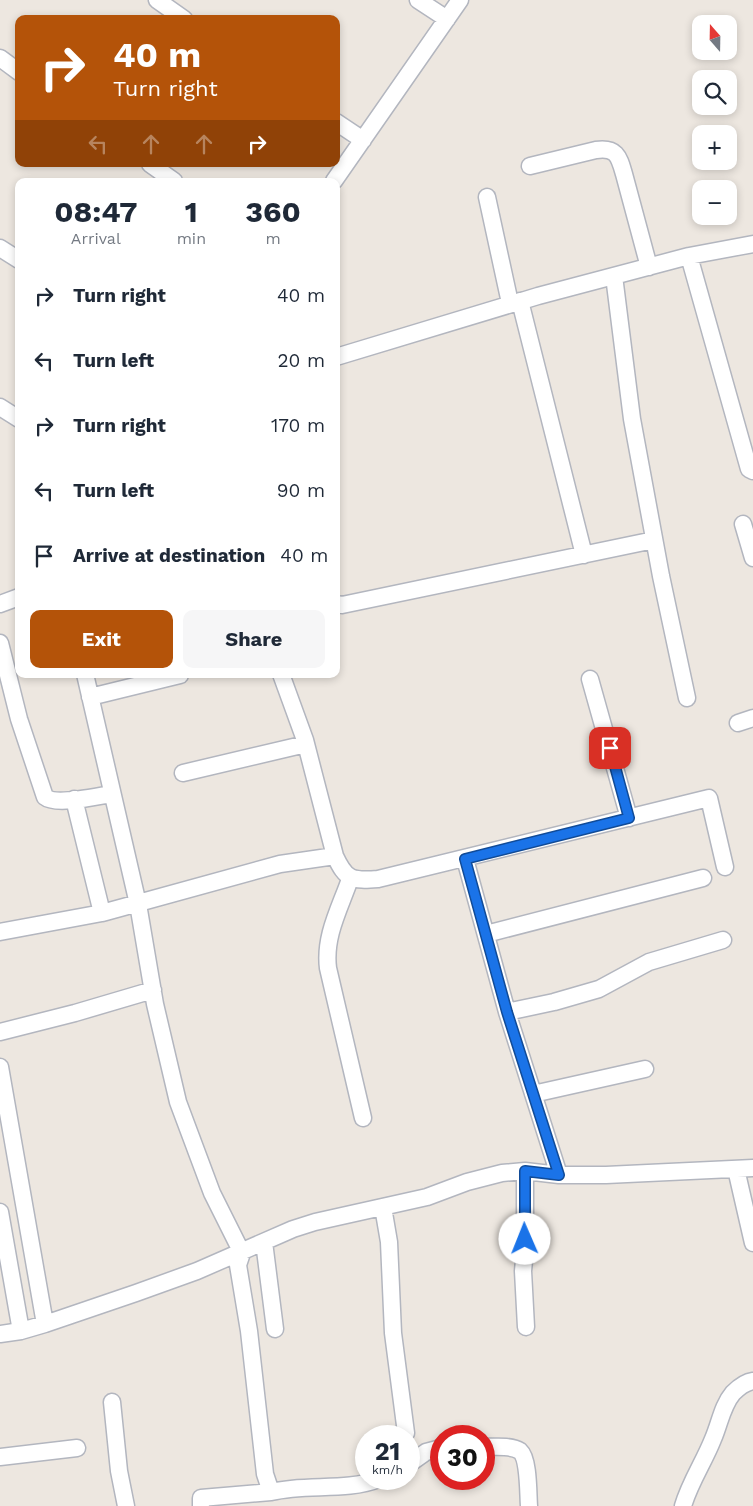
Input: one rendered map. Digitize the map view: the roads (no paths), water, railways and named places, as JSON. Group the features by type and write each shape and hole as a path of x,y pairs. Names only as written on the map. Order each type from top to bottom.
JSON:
{"street":[{"path":"157,0 178,15"},
{"path":"418,0 447,19"},
{"path":"336,178 460,0"},
{"path":"0,58 15,69"},
{"path":"340,125 363,140"},
{"path":"530,166 596,150 606,149 615,152 624,174 649,267"},
{"path":"154,167 170,178"},
{"path":"487,197 584,555"},
{"path":"340,356 515,302 689,256 753,244"},
{"path":"0,248 15,257"},
{"path":"689,256 749,468 753,471"},
{"path":"614,276 632,419 654,540 687,698"},
{"path":"0,407 15,416"},
{"path":"743,524 753,558"},
{"path":"340,605 654,540"},
{"path":"0,604 15,598"},
{"path":"0,643 19,719 45,797 53,801 112,794"},
{"path":"86,678 138,904 167,1058 181,1110 212,1193 242,1252 238,1264 249,1331 265,1474 271,1492"},
{"path":"90,697 168,678"},
{"path":"282,678 306,744 335,856 341,870 350,878 378,880 709,798 726,868"},
{"path":"590,678 629,818"},
{"path":"183,774 306,744"},
{"path":"74,799 102,913"},
{"path":"0,932 102,913 280,864 335,856"},
{"path":"465,859 507,1012 559,1175"},
{"path":"350,878 328,943 326,955 363,1118"},
{"path":"486,934 703,878"},
{"path":"507,1012 554,1002 599,989 649,962 723,940"},
{"path":"0,1032 83,1011 153,990"},
{"path":"0,1067 45,1324"},
{"path":"533,1094 645,1069"},
{"path":"736,1168 753,1243"},
{"path":"0,1334 21,1331 45,1324 198,1271 315,1222 427,1197 502,1173 525,1171 559,1175 606,1175 753,1168"},
{"path":"525,1171 525,1250 523,1270 526,1327"},
{"path":"384,1207 393,1333 405,1425"},
{"path":"0,1212 21,1331"},
{"path":"264,1242 275,1329"},
{"path":"683,1506 713,1440 727,1403 733,1393 740,1387 747,1382 753,1381"},
{"path":"112,1402 119,1471 126,1506"},
{"path":"0,1457 77,1448"},
{"path":"495,1448 512,1448 520,1451 524,1458 526,1469 529,1506"},
{"path":"201,1506 201,1498 271,1492 288,1488 355,1485"}]}
